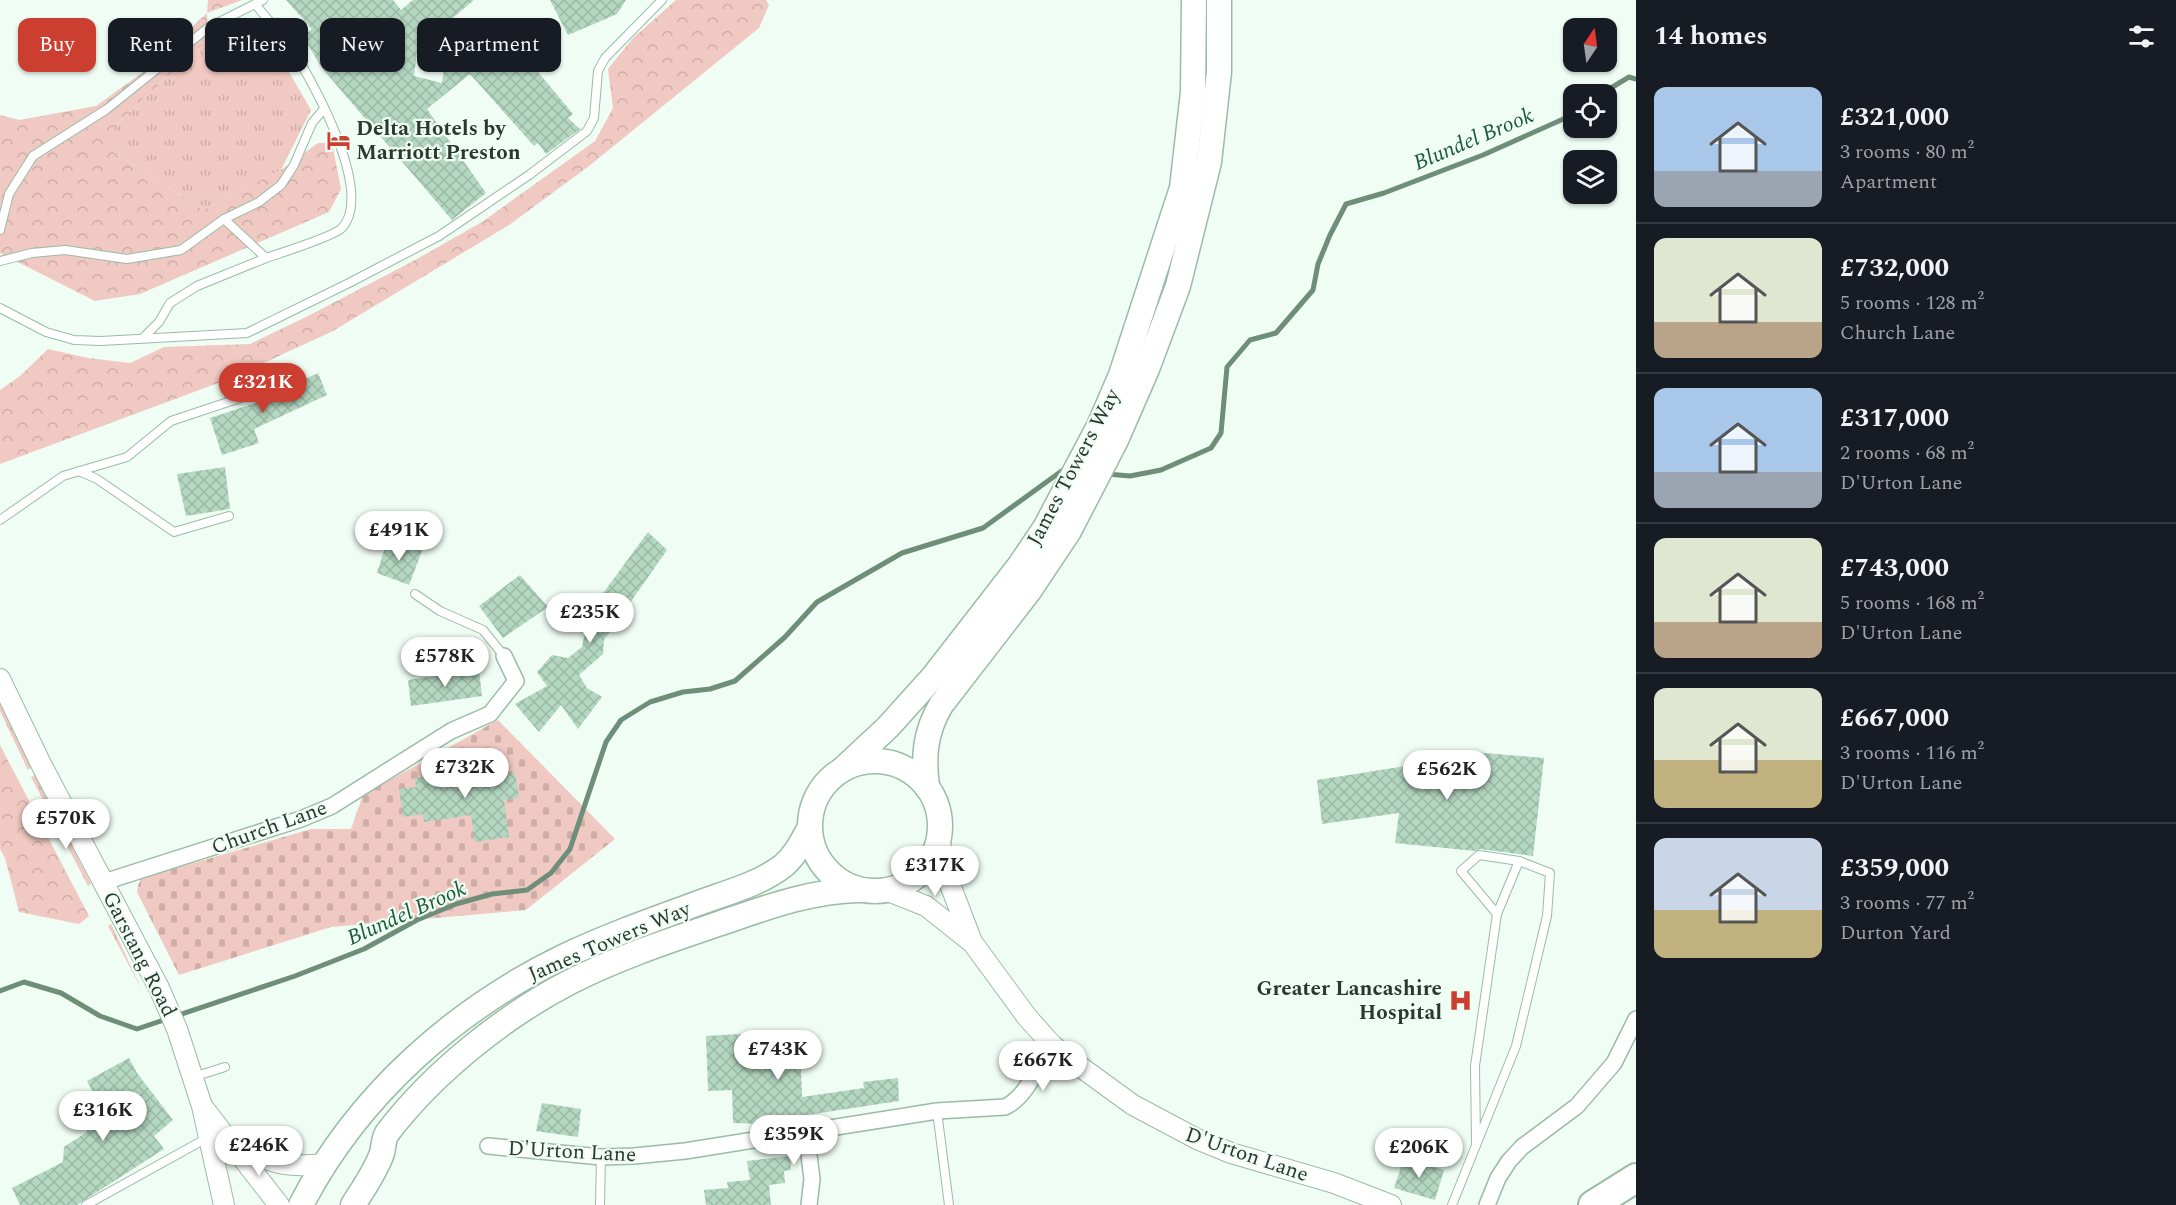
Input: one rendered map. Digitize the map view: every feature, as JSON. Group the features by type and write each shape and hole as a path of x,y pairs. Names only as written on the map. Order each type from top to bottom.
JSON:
{"highway":[{"path":"1593,1205 1636,1179"}],"main road":[{"name":"James Towers Way","path":"843,769 888,727 933,677 1020,565 1045,528 1099,426 1121,375 1182,188 1193,92 1194,0"},
{"name":"James Towers Way","path":"927,787 925,750 933,719 941,705 1029,591 1079,513 1116,440 1147,369 1178,286 1209,162 1219,72 1219,0"},
{"path":"879,761 898,765 914,774 927,787 939,812 941,825 939,839 933,857 922,872 906,884 888,891 859,890 840,882 824,868 813,850 809,829 814,801 831,777 843,769 861,762 879,761"},
{"name":"James Towers Way","path":"301,1205 325,1164 372,1102 406,1065 486,1000 566,956 619,933 768,876 792,857 809,829"},
{"name":"James Towers Way","path":"353,1205 382,1154 386,1135 398,1120 468,1051 533,1003 570,982 611,963 671,940 821,892 859,890"}],"street":[{"name":"Church Lane","path":"104,882 301,819 332,806 451,731 490,714 516,681 504,656"},
{"name":"Garstang Road","path":"0,679 177,1029 191,1077 212,1131 224,1205"},
{"name":"D'Urton Lane","path":"939,839 948,879 972,942 1009,995 1052,1045 1113,1092 1175,1129 1231,1153 1334,1183 1391,1205"},
{"name":"D'Urton Lane","path":"888,891 926,906 972,942"},
{"path":"1487,1205 1498,1178 1509,1161 1522,1147 1577,1106 1614,1063 1636,1019"},
{"name":"D'Urton Lane","path":"488,1146 602,1157 685,1151 937,1111 1005,1107 1014,1103 1026,1088 1040,1061 1052,1045"},
{"name":"Garstang Road","path":"212,1131 279,1205"},
{"path":"212,1131 271,1162 282,1165 325,1164"},
{"path":"806,1131 812,1179 809,1205"}],"lane":[{"path":"0,308 46,332 74,340 102,341 247,333 448,231 529,175 587,131 594,118 598,71 605,58 662,0"},
{"path":"0,230 9,194 33,156 107,109 209,27 260,2 314,86 341,146 352,186 352,205 348,218 341,230 197,286 170,303 159,322 142,338"},
{"path":"0,261 32,253 65,250 127,259 181,250 224,219 259,202 281,185 294,165 312,123 324,109"},
{"path":"224,219 266,258"},
{"path":"0,520 63,476 127,457 171,421 255,393"},
{"path":"79,471 97,479 174,532 229,516"},
{"path":"415,594 440,611 483,630 504,656"},
{"path":"1452,1205 1516,1046 1547,916 1550,873 1519,861 1479,855 1461,871 1497,914"},
{"path":"1476,1146 1475,1066 1497,914 1519,861"},
{"path":"191,1077 225,1067"},
{"path":"937,1111 949,1205"},
{"path":"86,1205 212,1131"},
{"path":"600,1205 602,1157"}],"green space":[{"path":"208,0 242,0 207,13"},
{"path":"676,0 766,0 769,5 759,28 589,166 509,225 333,331 229,379 0,464 0,390 20,376 48,349 88,358 130,363 164,347 250,344 417,259 482,222 595,141 613,108 608,69 633,38"},
{"path":"207,13 205,42 193,53 193,26"},
{"path":"205,42 205,72 289,72 311,110 281,170 203,210 114,152 114,126 172,72 193,72 193,53"},
{"path":"143,72 172,72 114,126 114,152 203,210 281,170 318,143 332,143 341,189 329,212 140,294 95,301 0,253 0,115 19,120 96,106"},
{"path":"0,700 32,767 28,770 0,711"},
{"path":"498,720 615,839 526,910 331,927 179,975 137,892 142,878 311,829 351,829 363,795"},
{"path":"0,745 89,916 79,924 19,912 5,858 0,849"},
{"path":"36,774 91,884 88,886 31,777"},
{"path":"111,924 142,990 108,926"}],"building":[{"path":"286,0 393,0 401,10 413,0 474,0 453,18 417,18 414,76 442,83 443,72 538,72 573,114 568,118 580,129 546,154 538,143 534,146 470,74 427,109 486,193 452,220 325,72 405,72 405,18 320,18 320,65 308,45 308,32 312,29 308,25 308,18 302,18"},
{"path":"550,0 626,0 617,14 568,35"},
{"path":"318,373 327,395 254,429 259,443 222,455 210,418 264,400 263,398"},
{"path":"225,467 230,509 186,516 177,474"},
{"path":"648,532 667,550 604,640 603,654 579,675 587,688 602,697 578,729 561,705 539,732 515,704 547,686 537,672 552,655 568,658 582,647 590,611"},
{"path":"388,538 422,551 409,585 377,573"},
{"path":"520,575 548,607 503,638 479,606"},
{"path":"479,670 482,696 411,706 408,680"},
{"path":"1449,750 1544,758 1533,856 1480,849 1475,851 1395,843 1399,813 1322,824 1317,780 1450,759"},
{"path":"508,764 509,774 515,773 519,798 504,800 509,837 475,842 471,815 424,822 423,814 403,817 399,789 416,787 415,778"},
{"path":"756,1033 756,1044 800,1042 802,1097 864,1088 863,1082 898,1078 899,1101 768,1121 767,1124 733,1123 732,1090 708,1091 706,1036"},
{"path":"129,1058 137,1073 173,1120 154,1136 164,1149 77,1205 20,1205 12,1188 63,1162 64,1147 87,1132 85,1118 101,1107 87,1081"},
{"path":"542,1103 581,1109 578,1137 536,1131"},
{"path":"790,1156 791,1170 784,1171 785,1183 769,1185 771,1205 706,1205 704,1190 728,1188 727,1182 750,1180 747,1161"},
{"path":"1404,1158 1444,1170 1435,1200 1394,1188"}],"waterway":[{"name":"Blundel Brook","path":"1617,84 1629,77 1636,79"},
{"path":"1107,474 1130,476 1161,470 1211,448 1221,433 1227,367 1250,340 1276,333 1313,290 1318,264 1346,204 1384,193 1483,155 1563,119"},
{"name":"Blundel Brook","path":"0,991 24,982 61,993 100,1016 137,1029 295,976 364,949 417,920 456,904 492,894 527,890 551,873 570,849 606,742 621,720 650,702 735,681 785,637 817,602 902,553 983,528 1063,470 1068,470"}],"place":[{"name":"Delta Hotels by Marriott Preston","path":"338,140"},
{"name":"Greater Lancashire Hospital","path":"1460,1000"}]}
